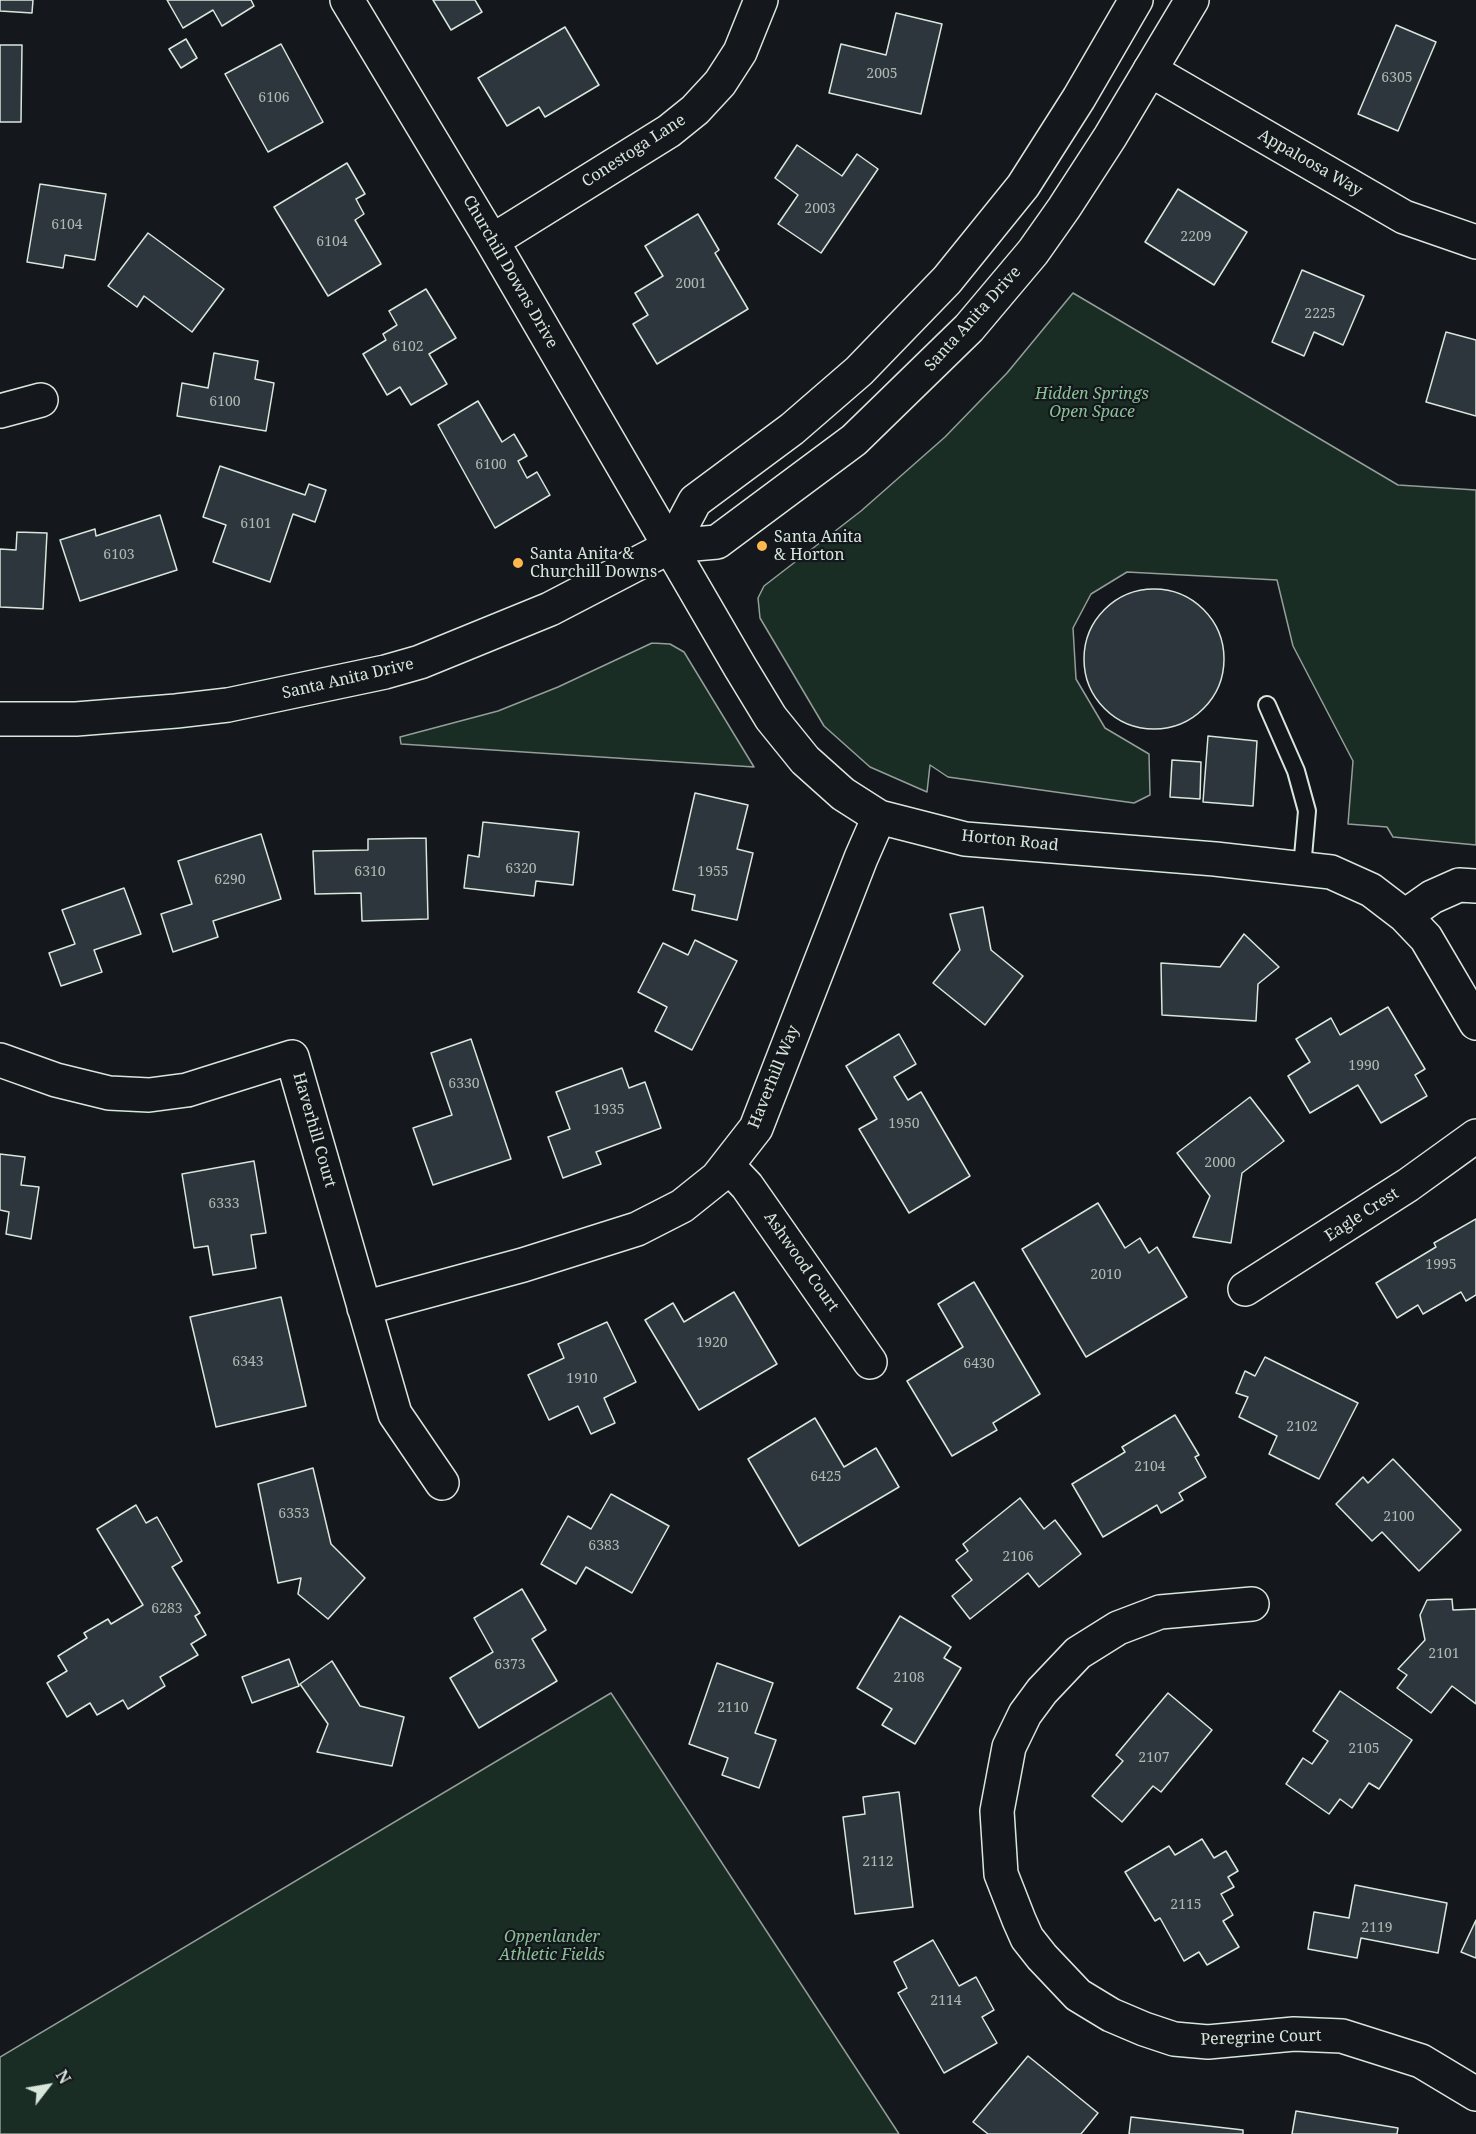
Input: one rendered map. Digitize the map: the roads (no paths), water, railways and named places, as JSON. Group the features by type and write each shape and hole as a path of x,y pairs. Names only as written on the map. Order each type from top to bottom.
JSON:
{"street":[{"name":"Churchill Downs Drive","path":"347,0 671,546"},
{"name":"Conestoga Lane","path":"492,241 669,131 695,110 720,83 740,52 761,0"},
{"path":"671,546 695,501 792,429 859,371 917,314 975,248 1023,186 1136,0"},
{"name":"Santa Anita Drive","path":"0,719 76,718 197,709 228,705 385,672 420,662 550,609 671,546 717,542 854,440 962,335 1045,234 1110,137 1192,0"},
{"name":"Appaloosa Way","path":"1150,70 1404,217 1476,242"},
{"path":"0,411 41,400"},
{"name":"Horton Road","path":"671,546 771,718 805,760 843,794 879,817 965,839 1302,868 1331,873 1371,890 1405,916 1426,938 1476,1023"},
{"name":"Haverhill Way","path":"364,1308 523,1264 637,1229 682,1206 728,1166 756,1128 879,817"},
{"path":"1405,916 1432,897 1459,885 1476,886"},
{"name":"Haverhill Court","path":"0,1060 56,1080 109,1093 149,1095 187,1090 292,1057 395,1414 442,1484"},
{"name":"Eagle Crest","path":"1245,1289 1389,1198 1476,1136"},
{"name":"Ashwood Court","path":"728,1166 747,1186 870,1362"},
{"name":"Peregrine Court","path":"1252,1604 1160,1612 1118,1628 1078,1653 1042,1690 1025,1714 1009,1748 997,1811 1001,1874 1018,1920 1027,1938 1046,1962 1078,1995 1111,2015 1144,2029 1174,2039 1208,2042 1294,2034 1342,2036 1421,2061 1476,2094"}],"lane":[{"path":"1267,705 1296,771 1307,811 1302,868"}],"place":[{"name":"Santa Anita & Horton","path":"762,546"},
{"name":"Santa Anita & Churchill Downs","path":"518,563"}],"park label":[{"name":"Hidden Springs Open Space","path":"1092,403"},
{"name":"Oppenlander Athletic Fields","path":"552,1946"}]}
